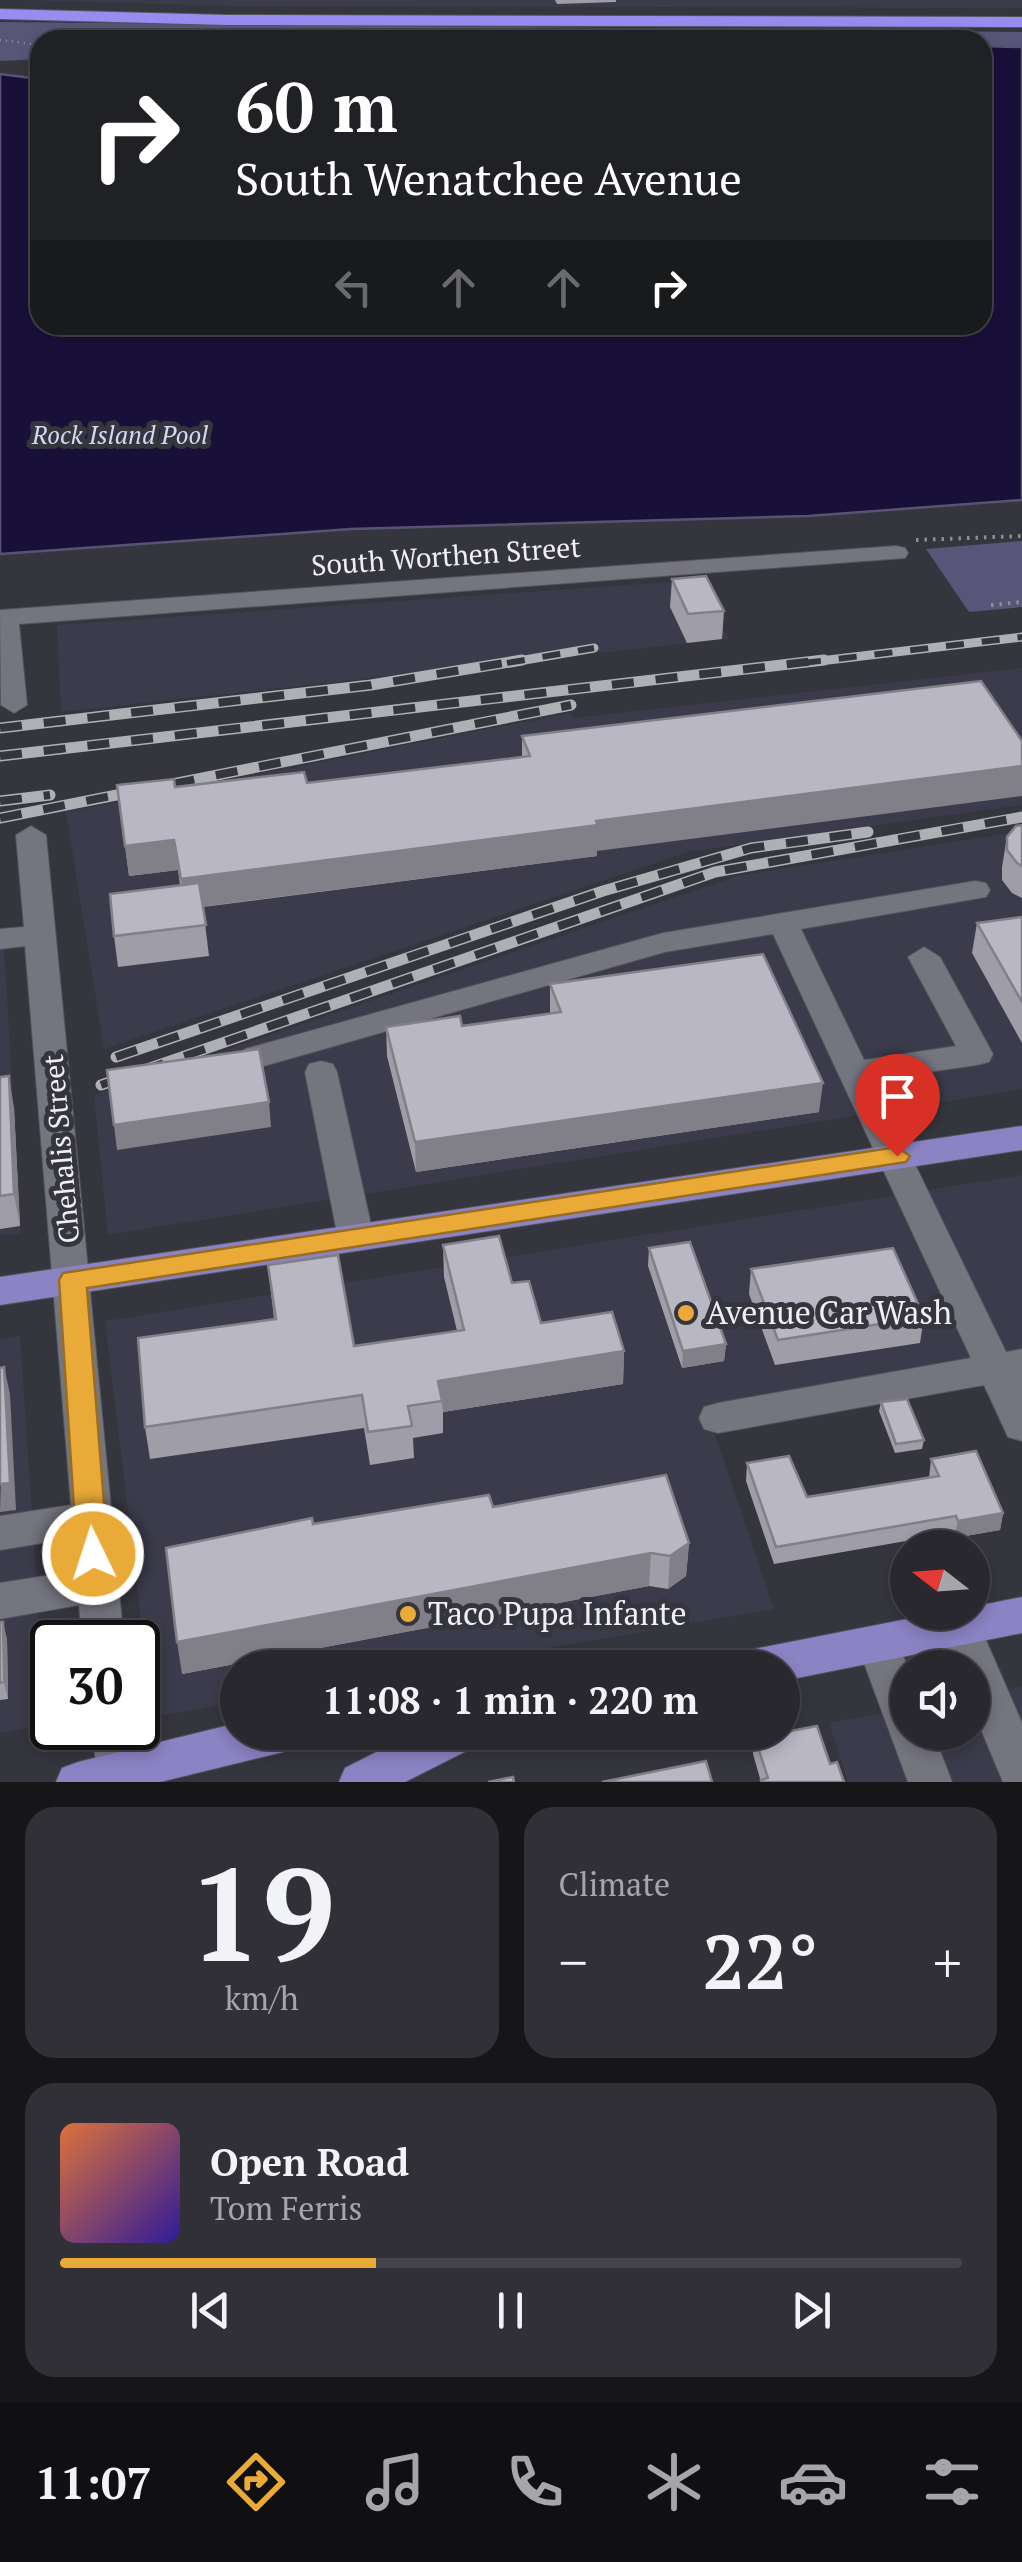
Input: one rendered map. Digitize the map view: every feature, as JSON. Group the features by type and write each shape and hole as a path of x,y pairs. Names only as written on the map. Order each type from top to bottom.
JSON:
{"highway":[{"path":"0,14 248,20 1022,22"}],"main road":[{"path":"0,1292 1022,1138"},
{"path":"990,1622 1022,1616"},
{"path":"800,1659 950,1630"},
{"path":"109,1779 220,1749"},
{"path":"361,1782 425,1750"}],"street":[{"name":"South Worthen Street","path":"3,618 896,553"},
{"path":"3,618 14,705"},
{"name":"Chehalis Street","path":"31,835 100,1620"},
{"path":"257,1057 663,943 975,890"},
{"path":"784,923 897,1156 1009,1367 1022,1426"},
{"path":"0,940 41,934"},
{"path":"856,1072 977,1054 924,957"},
{"path":"321,1072 356,1238"},
{"path":"718,1418 1009,1367"},
{"path":"0,1533 91,1518"},
{"path":"0,1602 96,1585"},
{"path":"961,1630 1022,1774"},
{"path":"878,1644 890,1675"},
{"path":"109,1779 111,1750"},
{"path":"918,1750 930,1782"}],"path":[{"path":"0,40 30,44"},
{"path":"991,605 1022,602"}],"shaded area":[{"path":"21,0 1022,0 1022,8 231,6"},
{"path":"0,22 818,30 30,30 30,60 0,61"},
{"path":"992,32 1022,32 1022,46 992,45"},
{"path":"1022,541 1022,607 969,612 926,549"},
{"path":"699,580 728,639 61,712 57,625"},
{"path":"1022,668 1022,805 688,852 104,1049 66,812 570,713 573,718"},
{"path":"1022,831 1022,1089 108,1235 94,1095 737,876"},
{"path":"0,948 4,948 21,1233 0,1236"},
{"path":"1022,1175 1022,1380 714,1431 774,1609 536,1650 220,1650 220,1705 160,1716 160,1620 141,1620 105,1321"},
{"path":"20,1336 39,1620 30,1620 30,1727 0,1733 0,1339"},
{"path":"1022,1686 1022,1782 848,1782 829,1723 890,1711 890,1750 990,1750 990,1693"}],"water":[{"name":"Rock Island Pool","path":"992,46 1022,47 1022,500 808,516 351,529 0,554 0,74 30,78 30,335 992,335"}],"building":[{"path":"706,576 724,611 688,614 672,579"},
{"path":"981,681 1022,741 1022,766 181,879 174,840 125,846 117,785 174,779 175,787 304,772 307,783 530,756 522,736"},
{"path":"1022,825 1022,866 1007,850 1007,837"},
{"path":"199,883 206,925 114,936 110,894"},
{"path":"1022,917 1022,1002 977,923"},
{"path":"763,954 823,1083 415,1142 386,1027 460,1016 462,1026 561,1012 550,984"},
{"path":"259,1049 269,1102 114,1125 107,1070"},
{"path":"9,1076 14,1194 0,1196 0,1077"},
{"path":"499,1236 512,1283 529,1281 541,1323 612,1312 624,1351 438,1381 442,1401 408,1406 412,1426 368,1432 362,1395 145,1427 138,1338 276,1319 268,1265 338,1255 354,1346 464,1330 443,1245"},
{"name":"Avenue Car Wash","path":"690,1242 726,1344 683,1351 649,1248"},
{"path":"893,1248 924,1317 778,1340 751,1269"},
{"path":"4,1367 10,1483 0,1484 0,1368"},
{"path":"907,1399 924,1440 896,1444 881,1402"},
{"path":"976,1451 1003,1513 958,1521 956,1516 776,1547 747,1463 789,1456 807,1497 939,1476 931,1459"},
{"path":"666,1475 689,1543 670,1556 651,1553 177,1642 166,1548 312,1518 313,1524 489,1495 493,1507"},
{"path":"0,1622 4,1682 0,1683"},
{"path":"817,1726 830,1764 837,1762 844,1782 762,1782 768,1778 759,1750 800,1750 800,1729"},
{"path":"706,1761 712,1782 602,1782"},
{"path":"513,1777 514,1782 488,1782"}],"railway":[{"path":"803,663 1022,637"},
{"path":"507,663 594,648"},
{"path":"0,728 371,685 522,660"},
{"path":"0,756 824,660"},
{"path":"0,818 571,705"},
{"path":"0,801 50,795"},
{"path":"101,1085 715,872 1022,817"},
{"path":"116,1057 603,891 751,848 868,832"}],"place":[{"name":"Avenue Car Wash","path":"686,1313"},
{"name":"Taco Pupa Infante","path":"408,1614"}],"route":[{"path":"93,1554 73,1280 897,1156"}]}
